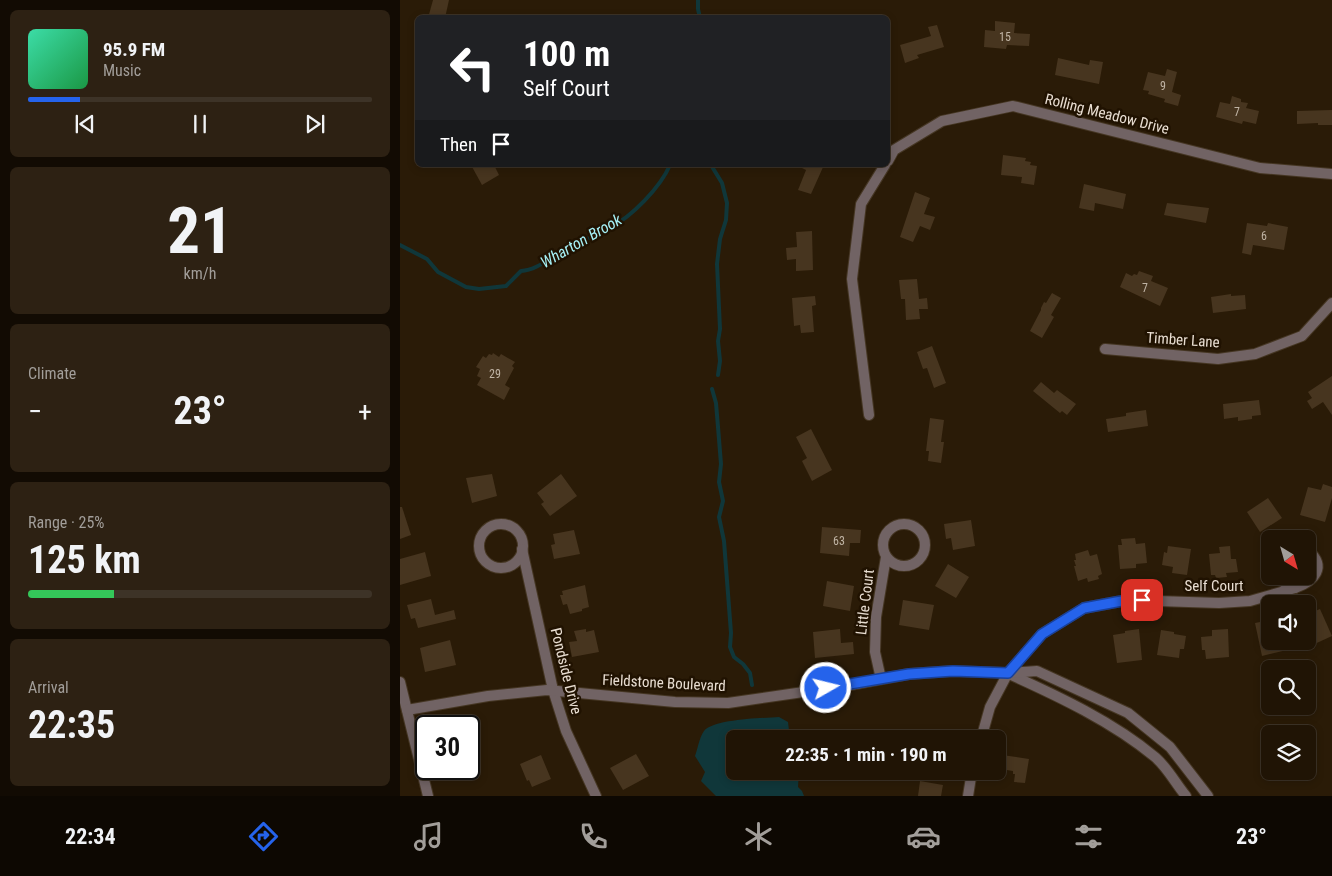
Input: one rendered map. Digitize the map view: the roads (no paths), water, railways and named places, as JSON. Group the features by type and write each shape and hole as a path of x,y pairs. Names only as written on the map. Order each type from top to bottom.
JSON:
{"street":[{"name":"Rolling Meadow Drive","path":"890,157 894,150 942,122 1013,106 1260,168 1332,174"},
{"path":"869,414 852,279 861,204 884,167"},
{"name":"Timber Lane","path":"1105,349 1218,359 1255,354 1302,336 1332,303"},
{"name":"Little Court","path":"881,679 875,652 876,616 886,557 882,544 887,532 899,524 906,523 919,530 925,543 922,557 916,562 910,565 897,565 886,557"},
{"name":"Pondside Drive","path":"522,549 516,562 504,568 497,568 490,566 480,556 479,542 486,530 500,524 508,525 519,534 553,690 566,731 596,796"},
{"path":"1289,585 1295,588"},
{"name":"Self Court","path":"984,730 990,707 1008,673 1042,634 1084,608 1127,600 1219,604 1250,601 1305,585"},
{"name":"Fieldstone Boulevard","path":"407,710 488,696 553,690 675,702 728,702 909,674 953,671 1008,673 1037,671 1128,713 1170,747 1208,796"},
{"name":"Fieldstone Boulevard","path":"1008,673 1052,693 1105,722 1156,758 1186,796"},
{"path":"400,682 428,796"},
{"path":"968,796 971,780"}],"water":[{"path":"779,717 788,722 789,730 726,730 726,780 798,780 798,787 804,796 716,796 701,781 705,772 695,756 704,731 717,724"}],"waterway":[{"name":"Wharton Brook","path":"698,0 699,15"},
{"name":"Wharton Brook","path":"400,245 427,259 438,272 466,287 479,289 506,286 521,271 534,268 562,251 618,223 644,201 660,183 669,167"},
{"path":"712,167 722,183 727,203 726,220 720,239 717,264 720,329 718,375"},
{"path":"712,389 716,403 721,464 719,482 723,501 719,517 724,541 731,633 730,647 734,657 750,673 752,685"}]}
